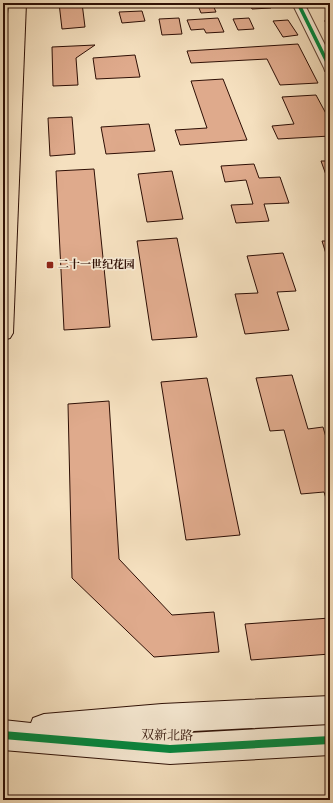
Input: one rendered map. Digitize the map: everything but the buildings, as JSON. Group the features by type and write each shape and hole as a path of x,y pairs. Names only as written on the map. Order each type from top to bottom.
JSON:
{"main road":[{"path":"3,62 8,3"},
{"path":"3,163 14,3"},
{"path":"3,333 20,3"}],"street":[{"path":"298,3 330,68"},
{"name":"双新北路","path":"3,731 162,718 330,710"},
{"name":"双新北路","path":"3,735 170,749 330,740"}],"cycle path":[{"path":"298,3 330,68"},
{"path":"3,735 170,749 330,740"}],"place":[{"name":"二十一世纪花园","path":"50,265"}]}
